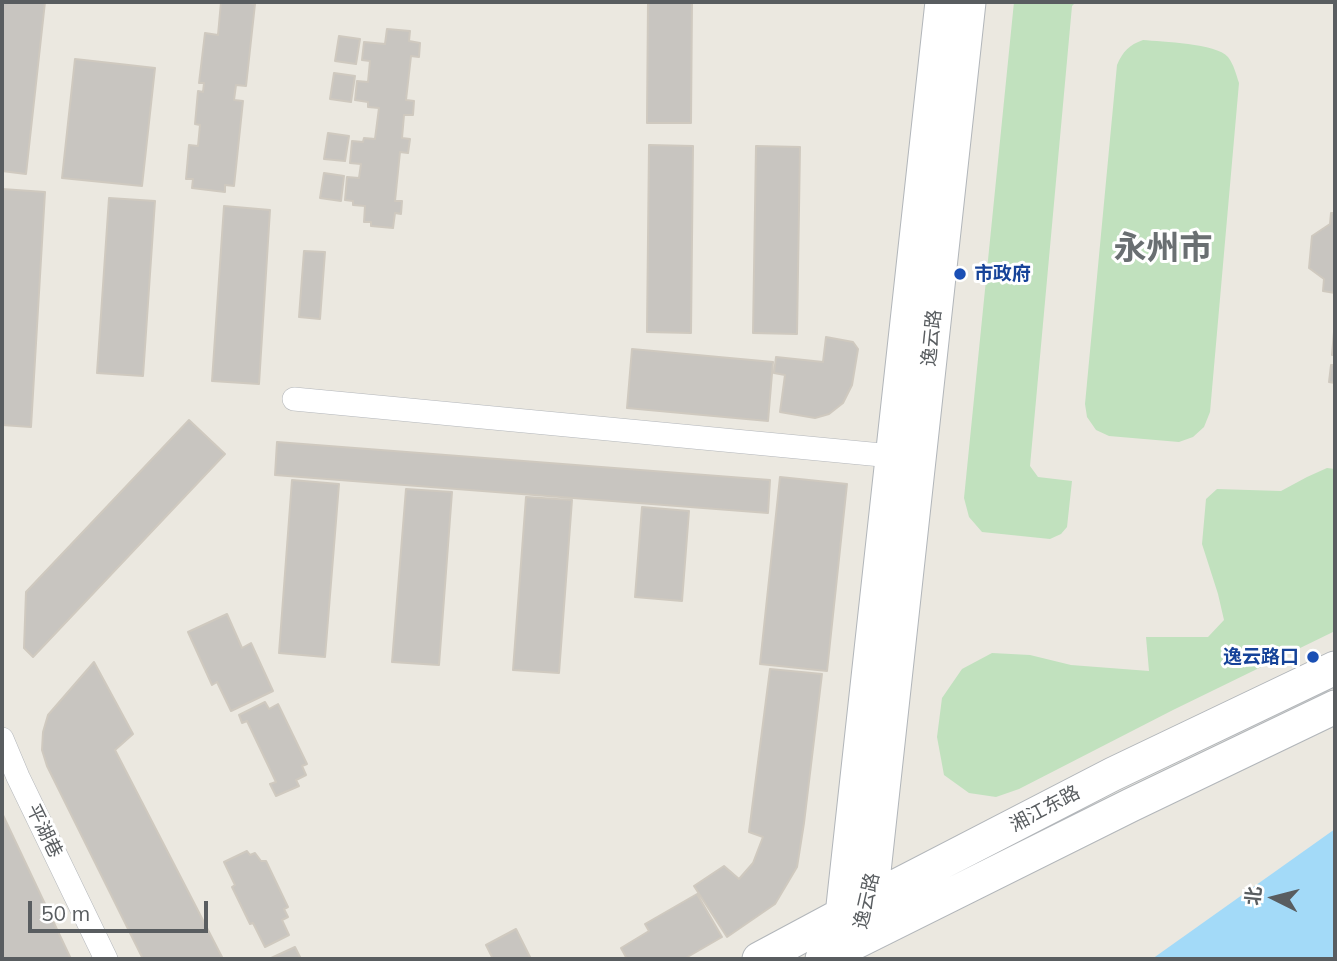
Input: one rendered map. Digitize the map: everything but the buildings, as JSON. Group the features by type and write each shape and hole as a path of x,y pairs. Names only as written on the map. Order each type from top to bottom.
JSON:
{"street":[{"name":"逸云路","path":"850,928 892,456 942,2"},
{"name":"逸云路","path":"850,928 871,899 969,2"},
{"path":"294,398 892,456"},
{"name":"湘江东路","path":"871,899 1113,774 1335,668"},
{"name":"湘江东路","path":"759,959 850,928 1130,805 1335,707"},
{"name":"平湖巷","path":"2,739 10,780 106,959"},
{"name":"湘江东路","path":"822,959 850,928"}],"green space":[{"path":"1014,2 1076,2 1072,6 1030,466 1038,477 1072,481 1067,527 1061,534 1050,539 982,532 969,517 964,498"},
{"path":"1143,40 1188,44 1222,52 1230,60 1239,83 1210,412 1204,427 1193,437 1179,442 1109,436 1096,430 1087,417 1085,404 1117,65 1127,49"},
{"path":"1327,468 1335,469 1335,631 1019,789 996,797 969,793 944,775 937,737 942,698 962,669 992,653 1030,655 1071,665 1149,671 1146,637 1208,637 1224,620 1202,544 1206,499 1217,489 1281,491"}],"water":[{"path":"1335,829 1335,959 1152,959"}],"place":[{"name":"市政府","path":"960,274"},
{"name":"逸云路口","path":"1313,657"}],"district":[{"name":"永州市","path":"1163,249"}]}
